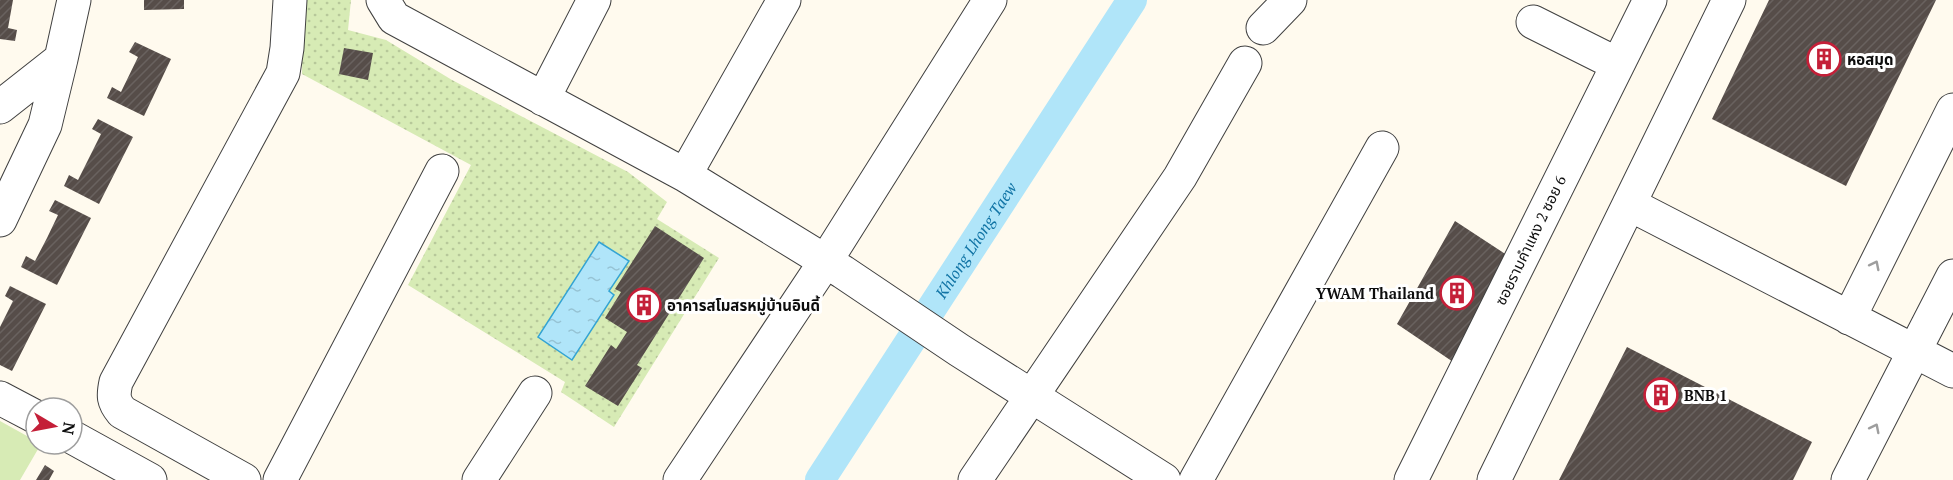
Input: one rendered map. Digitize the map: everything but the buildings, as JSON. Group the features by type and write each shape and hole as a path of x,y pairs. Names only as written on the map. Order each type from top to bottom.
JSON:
{"street":[{"path":"0,220 45,125 74,0"},
{"path":"243,480 122,412 114,402 114,394 116,382 283,73 290,0"},
{"path":"543,99 594,0"},
{"path":"686,175 784,0"},
{"path":"680,480 825,262 990,0"},
{"path":"1263,28 1290,0"},
{"name":"ซอยรามคำแหง 2 ซอย 6","path":"1411,480 1650,0"},
{"path":"1494,480 1729,0"},
{"path":"394,6 543,99 686,175 843,272 958,350 1164,480"},
{"path":"1533,22 1617,64"},
{"path":"0,106 61,59"},
{"path":"975,480 1180,177 1245,63"},
{"path":"1849,318 1949,130"},
{"path":"1196,480 1382,148"},
{"path":"280,480 442,171"},
{"path":"1629,204 1953,371"},
{"path":"1848,480 1953,276"},
{"path":"479,480 535,393"},
{"path":"0,398 24,411"},
{"path":"84,444 150,480"}],"green space":[{"path":"303,0 351,0 348,30 386,40 452,80 628,172 667,202 657,219 719,258 614,427 561,392 565,382 408,285 471,165 302,74"},
{"path":"0,421 24,434 24,456 34,456 20,480 0,480"}],"water":[{"path":"599,242 629,261 609,291 614,295 572,360 538,337"}],"waterway":[{"name":"Khlong Lhong Taew","path":"820,480 1132,0"}],"place":[{"name":"หอสมุด","path":"1824,59"},
{"name":"YWAM Thailand","path":"1457,293"},
{"name":"อาคารสโมสรหมู่บ้านอินดี้","path":"644,305"},
{"name":"BNB 1","path":"1661,395"}]}
